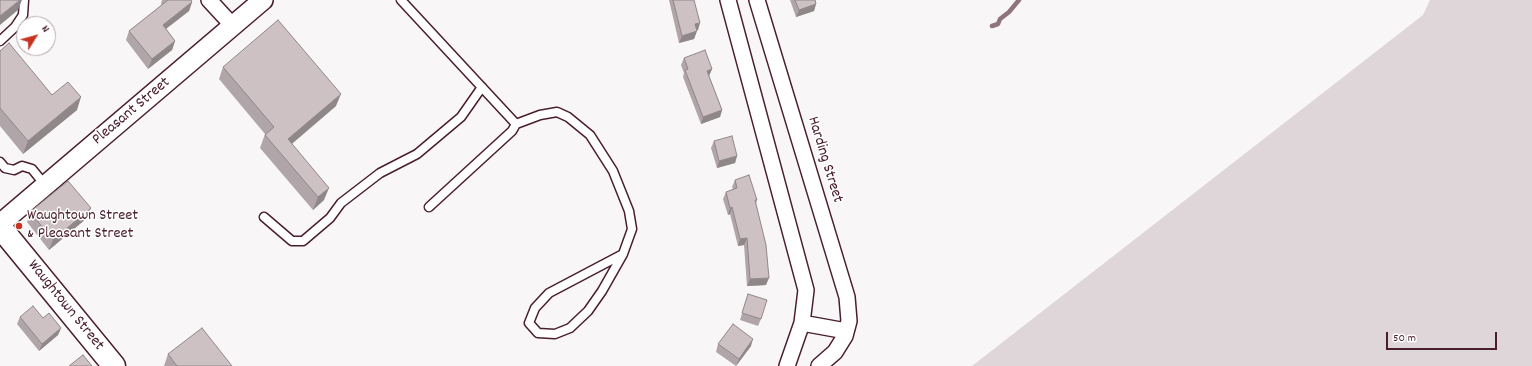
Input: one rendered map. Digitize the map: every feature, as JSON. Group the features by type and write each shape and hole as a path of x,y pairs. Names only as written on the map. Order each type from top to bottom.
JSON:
{"main road":[{"name":"Waughtown Street","path":"0,227 114,366"}],"street":[{"path":"209,0 233,26"},
{"name":"Pleasant Street","path":"0,224 263,0"},
{"path":"728,0 806,290 802,323 787,366"},
{"name":"Harding Street","path":"757,0 847,298 849,321 846,331"},
{"path":"802,323 846,331 835,352 819,366"}],"lane":[{"path":"0,41 15,26 23,15 24,0"},
{"path":"401,0 516,124"},
{"path":"264,217 292,241 303,241 330,218 341,203 380,173 418,154 461,117 482,87"},
{"path":"429,208 512,131 516,124 540,115 557,112 568,117 590,135 613,171 629,211 632,229 623,254 602,291 588,311 570,328 555,334 538,333 529,323 535,308 549,293 623,254"},
{"path":"0,162 5,168 14,170 22,166 32,169 46,185"}],"shaded area":[{"path":"1430,0 1532,0 1532,366 972,366 1423,15"}],"building":[{"path":"0,0 20,0 0,16"},
{"path":"168,0 191,0 192,2 163,25 175,41 152,59 129,31"},
{"path":"673,0 694,0 700,23 695,24 697,31 682,36"},
{"path":"795,0 815,0 816,4 799,10"},
{"path":"278,20 341,94 288,139 329,188 318,197 265,135 274,127 223,67"},
{"path":"9,43 16,51 16,56 20,56 52,95 68,82 81,97 28,141 0,108 0,51"},
{"path":"705,50 712,69 707,71 722,110 703,117 685,70 688,69 684,58"},
{"path":"732,136 737,156 719,161 714,141"},
{"path":"749,175 757,200 755,200 766,245 769,278 750,279 747,238 740,239 732,207 730,208 726,192 737,188 735,180"},
{"path":"68,181 91,208 53,240 30,212"},
{"path":"748,294 767,300 761,319 742,313"},
{"path":"33,306 43,318 49,313 61,328 42,344 20,317"},
{"path":"733,324 753,339 739,359 718,344"},
{"path":"202,328 232,366 177,366 168,354"},
{"path":"83,355 92,366 69,366"}],"waterway":[{"path":"992,26 998,24 1000,19 1009,12 1019,0"}],"place":[{"name":"Waughtown Street & Pleasant Street","path":"19,226"}]}
